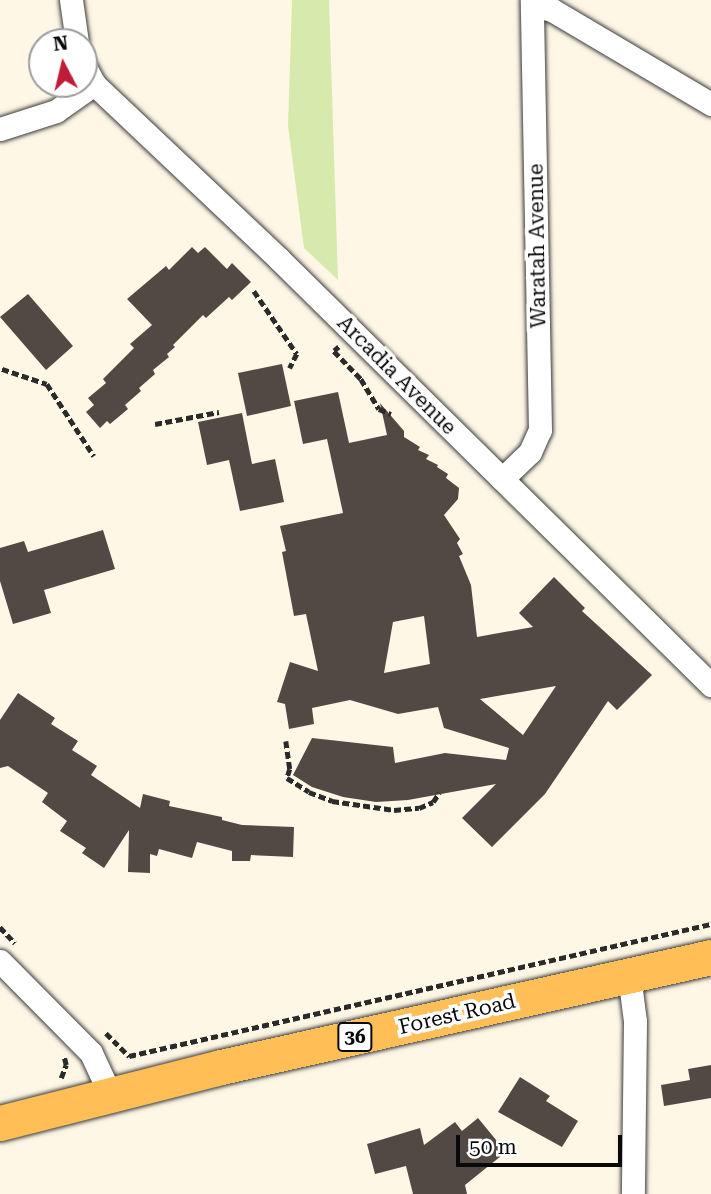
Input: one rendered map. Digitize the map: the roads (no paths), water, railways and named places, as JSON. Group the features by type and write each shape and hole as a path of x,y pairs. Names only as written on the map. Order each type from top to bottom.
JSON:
{"main road":[{"name":"Forest Road","path":"0,1123 110,1094 711,957"}],"street":[{"path":"71,0 75,28"},
{"path":"532,2 552,10 711,104"},
{"name":"Waratah Avenue","path":"502,479 530,452 540,430 532,2"},
{"name":"Arcadia Avenue","path":"98,84 711,685"},
{"path":"0,129 56,111 68,98"},
{"path":"0,961 91,1053 110,1094"},
{"path":"629,975 635,1021 633,1194"}]}
